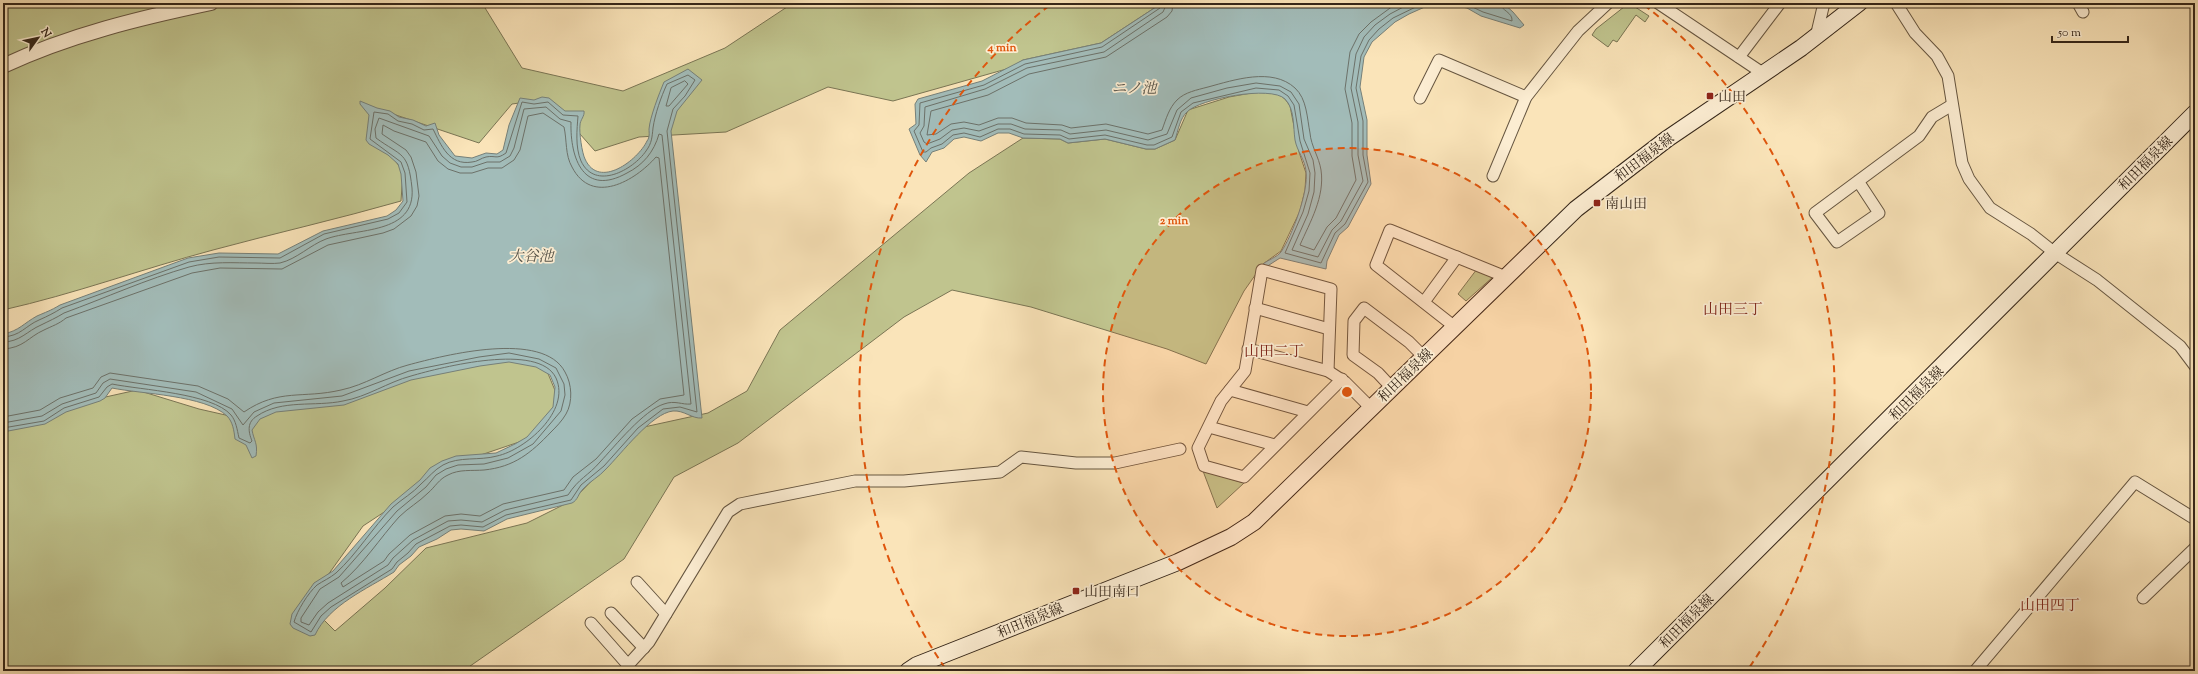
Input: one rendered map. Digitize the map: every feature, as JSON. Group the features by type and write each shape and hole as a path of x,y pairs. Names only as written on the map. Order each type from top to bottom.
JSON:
{"main road":[{"name":"和田福泉線","path":"908,671 917,665 1178,562 1231,537 1254,522 1580,206 1667,139 1764,74 1860,3"},
{"name":"和田福泉線","path":"1636,671 2195,113"}],"street":[{"path":"3,66 77,36 153,16 211,3"},
{"path":"1493,176 1526,97 1578,31 1608,3"},
{"path":"1658,3 1764,74"},
{"path":"1739,57 1780,3"},
{"path":"1816,37 1824,3"},
{"path":"1896,3 1915,33 1937,56 1948,76 1962,163 1969,179 1990,208 2031,234 2055,253 2097,280 2180,346 2195,366"},
{"path":"1420,98 1439,60 1526,97"},
{"path":"1858,181 1879,213 1837,242 1815,213 1858,181 1919,136 1932,117 1952,105"},
{"path":"1455,326 1376,266 1390,230 1506,277"},
{"path":"1424,302 1457,257"},
{"path":"1328,372 1331,289 1262,270 1245,371 1221,402 1198,448 1204,466 1244,477 1342,380"},
{"path":"1255,308 1329,329"},
{"path":"1392,388 1378,373 1353,355 1354,321 1364,308 1409,342 1424,357"},
{"path":"1248,349 1328,372 1342,380 1371,408"},
{"path":"1230,390 1308,412"},
{"path":"1209,427 1275,445"},
{"path":"591,623 627,668 644,648 728,512 740,504 855,481 904,481 1000,472 1021,456 1076,463 1115,463 1180,450"},
{"path":"1975,671 2135,482 2195,519"},
{"path":"2142,598 2195,548"},
{"path":"637,582 666,614"},
{"path":"611,614 644,648"}],"green space":[{"path":"3,3 482,3 522,68 623,91 725,48 793,3 1162,3 1101,43 1023,60 1010,68 893,101 828,87 726,132 639,137 595,151 549,99 512,104 479,143 390,113 375,135 403,171 401,201 213,250 56,297 3,310"},
{"path":"1629,3 1649,16 1645,22 1636,15 1617,42 1613,40 1608,47 1592,35 1596,29"},
{"path":"1257,92 1278,94 1285,99 1290,106 1299,152 1306,173 1305,190 1300,211 1281,251 1263,264 1244,291 1206,364 1167,349 1031,307 952,290 904,317 738,443 674,477 624,559 463,671 3,671 3,428 92,400 137,390 199,409 252,421 293,396 506,361 544,364 559,400 528,439 460,462 363,526 318,589 312,608 335,631 385,588 426,548 527,523 573,500 644,427 708,413 747,391 780,330 969,173 1023,138 1060,139 1068,143 1105,139 1146,149 1155,149 1175,140 1188,110 1229,97"},
{"path":"1477,269 1494,276 1466,301 1458,294"},
{"path":"1203,471 1244,483 1217,508"}],"water":[{"name":"ニノ池","path":"1162,3 1441,3 1427,6 1395,22 1372,42 1364,57 1360,87 1367,120 1367,155 1371,184 1348,227 1339,235 1327,261 1326,269 1280,258 1266,267 1263,264 1279,254 1285,245 1299,213 1306,180 1306,171 1303,159 1297,148 1295,140 1292,113 1285,99 1277,95 1265,93 1235,95 1220,98 1194,107 1187,112 1183,118 1175,140 1155,149 1146,149 1105,139 1068,143 1060,139 1023,138 1009,133 998,133 981,141 964,137 954,139 944,148 932,152 926,162 920,155 909,129 916,124 915,104 918,99 982,81 1023,60 1101,43"},
{"path":"1441,3 1503,3 1524,25 1520,28 1481,16 1467,8"},
{"name":"大谷池","path":"688,69 702,80 677,111 671,131 702,418 677,411 665,413 637,435 603,472 581,491 576,500 572,503 507,519 484,531 461,529 451,530 437,539 419,547 411,556 399,565 394,572 339,606 321,624 315,635 310,636 293,628 290,624 292,614 314,583 333,571 391,504 420,480 430,468 442,461 456,456 496,453 527,437 553,407 555,387 550,375 536,367 509,362 480,366 411,380 344,405 276,412 260,419 252,430 256,442 256,456 252,458 246,445 235,439 233,427 229,418 217,409 189,399 112,388 105,398 100,401 66,412 45,424 3,432 3,334 17,329 37,316 60,305 188,258 219,253 278,254 323,231 387,216 396,210 403,201 401,174 398,164 388,155 369,144 366,140 369,115 360,104 360,101 377,108 390,111 399,117 413,120 426,126 435,123 439,135 455,156 472,158 486,153 497,154 503,150 509,125 520,98 534,100 542,97 549,98 565,111 584,111 584,115 580,123 580,137 585,159 591,168 599,172 608,172 618,169 627,163 642,148 649,138 651,118 664,82"}],"place":[{"name":"山田","path":"1710,96"},
{"name":"南山田","path":"1597,203"},
{"name":"山田南口","path":"1076,591"}],"district":[{"name":"山田三丁","path":"1733,309"},
{"name":"山田二丁","path":"1274,351"},
{"name":"山田四丁","path":"2050,605"}]}
